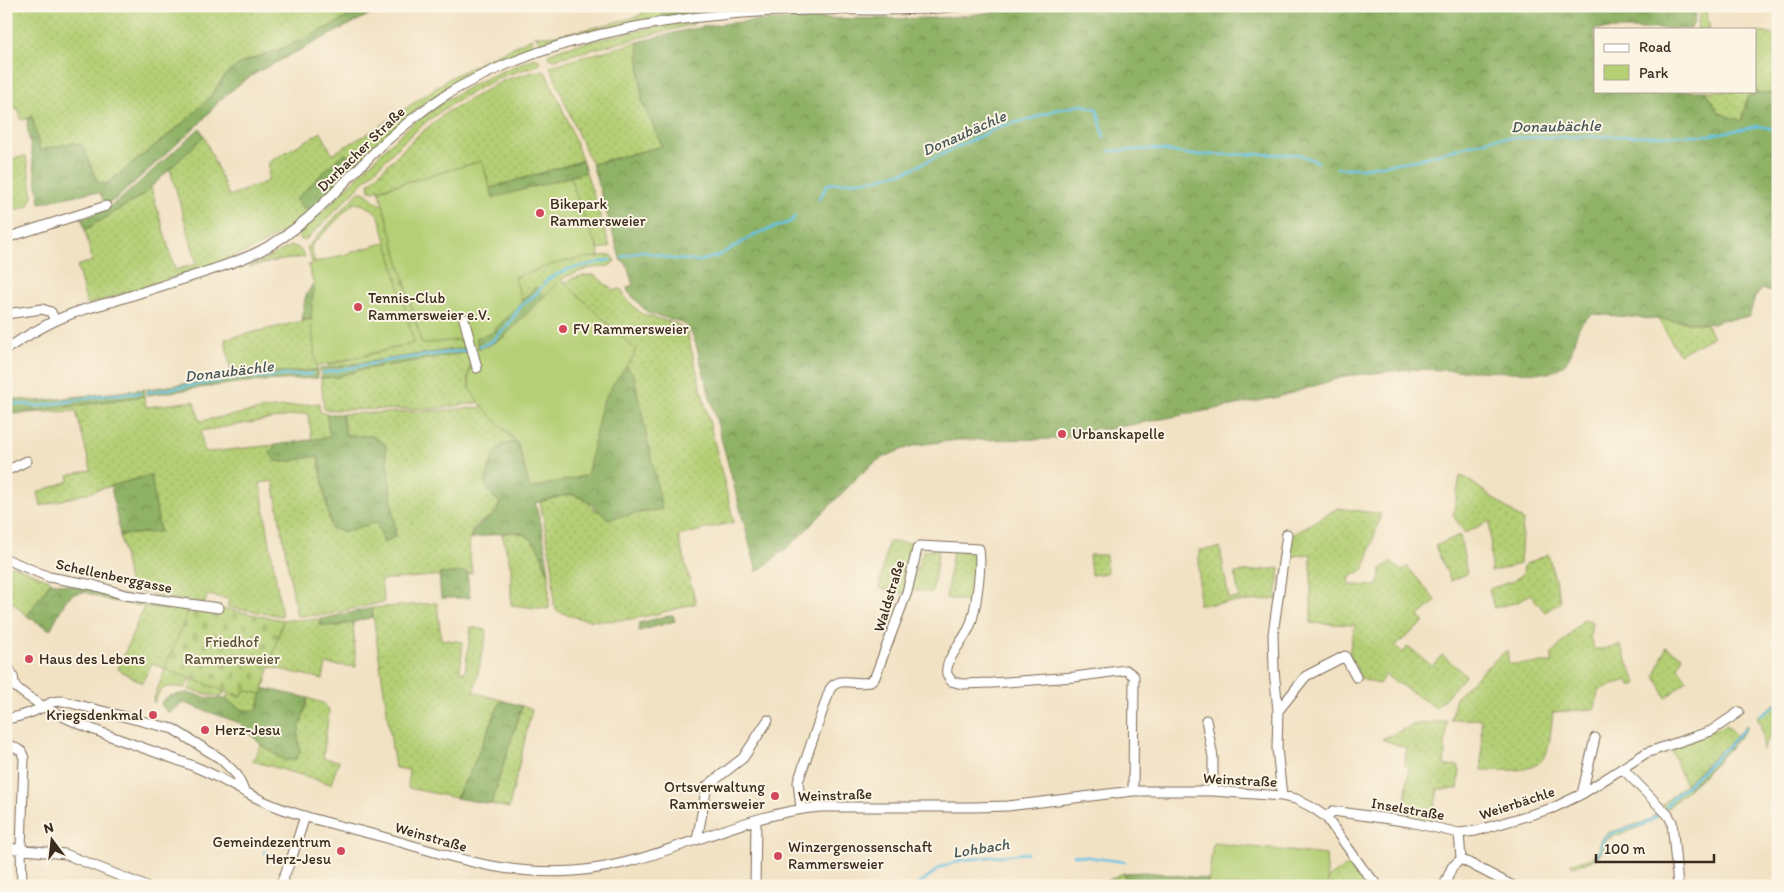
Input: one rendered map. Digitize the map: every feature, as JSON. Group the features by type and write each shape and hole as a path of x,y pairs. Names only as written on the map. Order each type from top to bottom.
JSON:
{"street":[{"name":"Durbacher Straße","path":"6,349 67,315 220,267 257,253 291,232 324,204 385,142 417,115 450,92 484,74 540,51 590,37 646,25 697,17 809,10 933,9 960,6"},
{"path":"6,238 106,206"},
{"path":"6,314 42,309 51,312 55,321"},
{"path":"464,319 477,368"},
{"path":"6,471 27,461"},
{"path":"1282,796 1277,748 1278,711 1273,634 1286,534"},
{"name":"Waldstraße","path":"802,808 798,782 830,689 834,684 842,681 868,682 875,677 908,592 917,549 920,546 979,549 978,584 971,624 948,665 947,674 951,681 962,684 992,683 1074,677 1126,670 1134,676 1133,791"},
{"name":"Schellenberggasse","path":"6,559 49,577 92,585 125,595 219,608"},
{"path":"1278,711 1306,676 1345,656 1356,677"},
{"path":"6,662 13,677 15,687"},
{"name":"Weinstraße","path":"6,678 15,687 44,707 92,728 195,766 263,801 305,816 460,860 523,872 554,872 604,868 636,861 756,820 802,808 821,806 1008,806 1133,791 1212,791 1282,796 1305,804 1326,818 1378,886"},
{"path":"6,719 21,717 53,701 63,701 173,729 221,759 237,775 244,791"},
{"name":"Weierbächle","path":"1459,833 1476,831 1553,808 1582,794 1646,753 1711,731 1739,712"},
{"path":"697,840 707,786 743,758 768,720"},
{"path":"1206,720 1212,757 1212,791"},
{"path":"1582,794 1595,738"},
{"path":"6,743 21,751 24,758 21,849 22,886"},
{"path":"1623,769 1668,814 1672,822 1678,886"},
{"name":"Inselstraße","path":"1326,818 1333,811 1346,812 1410,822 1459,833 1461,859"},
{"path":"280,886 292,857 305,816"},
{"path":"755,886 756,820"},
{"path":"6,848 64,854 145,886"},
{"path":"1444,886 1452,868 1461,859 1513,886"}],"green space":[{"path":"6,6 368,6 315,34 278,50 243,62 220,82 210,97 187,120 109,182 103,184 97,182 82,145 74,143 40,150 32,116 21,120 17,108 6,110"},
{"path":"368,6 386,6 263,69 242,82 220,100 199,124 116,199 104,204 101,194 91,192 40,203 27,125 28,119 32,116 40,150 74,143 82,145 97,181 104,184 187,120 210,97 227,73 243,62 278,50 315,34"},
{"path":"642,6 661,6 663,18 641,21 545,44 540,43 535,35 566,33 632,18 643,13"},
{"path":"661,6 786,6 717,9 663,18"},
{"path":"1028,6 1697,6 1694,22 1691,28 1594,28 1594,92 1707,92 1719,113 1742,121 1747,98 1753,92 1778,94 1778,294 1761,289 1755,297 1749,317 1721,320 1713,324 1593,314 1581,325 1566,362 1549,373 1411,369 1346,376 1279,397 1103,430 1096,428 1085,434 1057,439 957,440 917,445 878,460 860,475 794,542 757,572 696,344 690,330 685,325 648,313 628,292 627,287 633,285 626,263 621,261 592,164 662,146 642,102 638,42 719,24 807,19 908,19 981,13"},
{"path":"1701,6 1705,6 1710,28 1697,28"},
{"path":"694,21 694,24 555,59 550,59 548,55 565,47 612,36"},
{"path":"1756,32 1767,33 1778,38 1778,94 1752,92 1756,92"},
{"path":"532,38 531,46 526,52 461,81 416,110 357,163 346,154 296,201 308,212 276,236 226,260 87,305 77,266 92,261 85,230 143,195 151,187 175,270 197,264 170,169 204,136 229,196 268,181 269,162 321,132 332,154 374,130 453,76"},
{"path":"638,42 642,102 663,146 592,164 550,66"},
{"path":"535,58 540,61 536,66 506,75 479,88 426,122 401,144 307,239 300,239 299,232 328,207 381,153 423,116 469,87"},
{"path":"537,71 544,71 547,75 567,119 582,160 490,188 482,161 373,191 370,190 369,183 417,136 447,112 504,80"},
{"path":"1707,92 1752,92 1747,98 1743,121 1738,121 1719,113"},
{"path":"200,128 204,136 143,195 85,230 82,218 106,209 122,198"},
{"path":"346,154 357,163 308,212 295,200 336,160"},
{"path":"26,156 33,195 29,206 6,213 6,160"},
{"path":"582,160 586,172 493,198 490,188"},
{"name":"FV Rammersweier","path":"482,161 493,198 570,177 587,227 598,247 599,257 567,261 515,277 522,302 490,334 476,338 478,349 504,337 561,279 635,349 634,356 613,384 602,403 587,475 530,488 523,458 517,443 482,406 470,385 469,374 473,363 466,342 455,340 422,344 379,190"},
{"path":"586,172 610,247 599,249 587,227 570,177"},
{"path":"359,192 366,193 384,205 422,343 454,340 466,343 470,347 329,368 328,365 414,343 379,216 371,208 354,203 312,245 311,248 315,262 312,262 307,247"},
{"name":"Tennis-Club Rammersweier e.V.","path":"387,242 414,343 316,367 311,319 314,285 308,265"},
{"path":"291,246 298,248 305,257 249,267"},
{"path":"612,255 615,261 609,266 587,269 565,277 544,296 535,288 522,302 514,277 562,261 581,257"},
{"path":"595,275 614,290 621,289 626,299 642,314 677,324 687,332 734,522 678,536 696,603 662,613 626,620 590,620 573,617 556,610 554,604 553,570 540,501 571,495 582,499 596,511 661,509 634,376 626,366 634,356 635,349 565,283 573,278"},
{"path":"312,285 314,285 311,319 302,321 305,298"},
{"path":"535,287 544,296 504,337 479,349 476,338 490,334"},
{"path":"311,319 317,370 232,377 225,339"},
{"path":"1658,319 1706,324 1713,337 1679,354"},
{"path":"470,347 471,352 359,370 338,377 321,378 320,369"},
{"path":"471,352 473,363 468,378 477,403 432,409 324,410 321,378 338,377 359,370"},
{"path":"626,366 634,376 662,509 608,519 585,499 571,494 535,503 542,529 549,572 547,572 535,544 528,537 520,533 499,533 470,539 477,527 494,514 500,503 487,490 485,483 493,456 502,445 517,443 530,488 587,475 602,403"},
{"path":"317,370 318,378 244,382 147,395 147,389 264,373"},
{"path":"145,389 144,396 6,414 6,398 39,401"},
{"path":"144,396 146,407 194,401 200,421 266,409 319,403 320,412 326,414 331,437 312,440 308,413 201,431 203,449 208,452 275,445 270,453 284,462 318,456 331,528 343,532 377,522 396,536 385,444 372,436 346,435 342,414 484,407 515,442 502,445 492,496 500,503 494,513 476,526 471,534 472,573 381,580 384,602 325,615 297,616 273,481 260,483 282,616 227,607 229,599 207,595 205,603 158,597 150,592 131,592 120,535 160,532 150,475 41,506 38,492 69,481 68,475 91,470 76,411 24,413"},
{"path":"326,414 342,414 346,435 372,436 385,444 396,536 384,543 377,522 343,532 331,528 318,456 284,462 275,461 270,453 275,445 330,437"},
{"path":"151,475 160,532 120,535 111,486"},
{"path":"1460,476 1466,478 1523,520 1520,564 1491,572 1490,521 1465,533 1453,516"},
{"path":"1338,508 1381,514 1364,569 1350,577 1349,585 1378,586 1381,569 1390,562 1402,571 1407,566 1436,601 1419,616 1424,622 1395,646 1403,653 1408,646 1432,666 1442,655 1466,675 1436,708 1385,675 1379,684 1361,679 1349,653 1355,625 1311,623 1311,554 1286,557 1289,540 1295,533"},
{"path":"512,532 532,540 543,557 547,572 549,572 549,608 547,609 511,605 511,568 502,534"},
{"path":"1460,535 1467,574 1451,581 1435,546"},
{"path":"888,542 917,543 904,594 879,588"},
{"path":"1220,548 1229,599 1239,598 1235,573 1280,568 1276,599 1199,605 1199,550"},
{"path":"939,549 932,593 910,589 923,551"},
{"path":"953,550 972,552 976,555 972,603 946,598"},
{"path":"1548,554 1561,602 1545,612 1530,594 1518,602 1494,608 1489,589 1513,581 1523,574 1524,565"},
{"path":"1089,555 1106,555 1107,573 1091,575"},
{"path":"13,565 51,581 27,616 6,596 6,570"},
{"path":"467,572 470,598 441,598 439,574"},
{"path":"51,582 171,604 168,610 111,601 85,592 73,594 66,600 50,630 27,616"},
{"path":"437,603 441,639 463,642 460,671 465,672 471,627 487,630 474,692 501,700 473,766 456,798 408,788 409,770 395,768 372,608"},
{"path":"171,604 190,607 165,669 152,663 142,683 118,669 144,606 168,610"},
{"name":"Friedhof Rammersweier","path":"190,607 230,610 283,620 262,694 244,690 241,697 165,669"},
{"path":"372,608 373,617 338,626 320,625 321,619"},
{"path":"673,615 675,621 639,631 639,623"},
{"path":"321,619 320,625 338,626 353,622 356,667 326,664 323,679 269,667 283,620"},
{"path":"1584,619 1592,622 1590,637 1594,649 1620,645 1637,684 1631,686 1627,680 1598,690 1595,709 1553,712 1548,750 1541,761 1535,765 1518,770 1482,770 1481,719 1451,720 1456,697 1507,650 1509,664 1552,663 1552,654"},
{"path":"1666,647 1683,656 1678,667 1687,680 1666,698 1655,676"},
{"path":"165,669 190,678 185,688 169,687 163,689 154,703 153,701"},
{"path":"193,679 225,691 224,694 219,697 189,690"},
{"path":"263,688 308,698 298,734 300,752 296,759 286,761 261,745 240,723 184,703 168,713 161,705 162,701 170,696 187,693 209,698 225,699 247,711 257,710"},
{"path":"244,690 262,694 257,710 244,710 225,699 229,693 241,697"},
{"path":"308,698 323,703 329,710 323,758 339,761 331,784 253,761 261,745 286,761 300,752 298,734"},
{"path":"501,700 522,706 491,804 456,798 473,766"},
{"path":"1778,702 1778,730 1771,734 1762,751 1762,733 1757,716"},
{"path":"522,706 532,709 509,808 491,804"},
{"path":"1447,721 1444,766 1458,765 1460,771 1458,789 1438,789 1432,824 1403,818 1409,767 1405,765 1406,748 1382,739 1416,724"},
{"path":"1726,725 1736,736 1685,784 1671,749"},
{"path":"1746,725 1748,727 1727,751 1689,788 1685,784 1723,750"},
{"path":"1685,784 1689,788 1666,810 1662,805"},
{"path":"1659,810 1663,813 1645,825 1607,839 1604,849 1598,857 1586,863 1572,866 1571,863 1586,860 1596,855 1600,840 1607,833 1648,821"},
{"path":"1213,843 1326,855 1328,886 1116,886 1126,880 1144,879 1208,884"},
{"path":"1353,862 1369,880 1363,886 1328,886 1329,877"},
{"path":"1146,872 1209,879 1208,884 1144,879 1126,880 1123,873"},
{"path":"1123,873 1126,880 1116,886 1097,886"}],"waterway":[{"name":"Donaubächle","path":"819,199 828,184 877,179 907,171 1001,126 1031,119 1055,110 1082,105 1097,109 1104,137"},
{"name":"Donaubächle","path":"1337,168 1363,168 1416,160 1495,138 1709,135 1759,126 1778,130"},
{"name":"Donaubächle","path":"1109,151 1154,149 1193,155 1298,154 1318,162"},
{"name":"Donaubächle","path":"622,257 641,251 673,259 699,261 718,256 758,233 790,222 795,217"},
{"name":"Donaubächle","path":"480,346 491,342 508,325 521,306 537,293 548,279 569,269 610,260"},
{"name":"Donaubächle","path":"323,373 391,360 469,350"},
{"name":"Donaubächle","path":"148,392 240,378 312,374"},
{"name":"Donaubächle","path":"6,403 40,406 107,395 140,393"},
{"path":"1760,715 1778,704"},
{"path":"1666,807 1746,727"},
{"path":"1596,857 1600,851 1602,841 1606,837 1618,831 1647,823 1661,812"},
{"name":"Lohbach","path":"264,852 284,861"},
{"name":"Lohbach","path":"916,886 941,867 963,860 1027,853"},
{"name":"Lohbach","path":"1074,855 1125,862"}],"place":[{"name":"Bikepark Rammersweier","path":"540,213"},
{"name":"Tennis-Club Rammersweier e.V.","path":"358,307"},
{"name":"FV Rammersweier","path":"563,329"},
{"name":"Urbanskapelle","path":"1062,434"},
{"name":"Haus des Lebens","path":"29,659"},
{"name":"Kriegsdenkmal","path":"153,715"},
{"name":"Herz-Jesu","path":"205,730"},
{"name":"Ortsverwaltung Rammersweier","path":"775,796"},
{"name":"Gemeindezentrum Herz-Jesu","path":"341,851"},
{"name":"Winzergenossenschaft Rammersweier","path":"778,856"}]}
